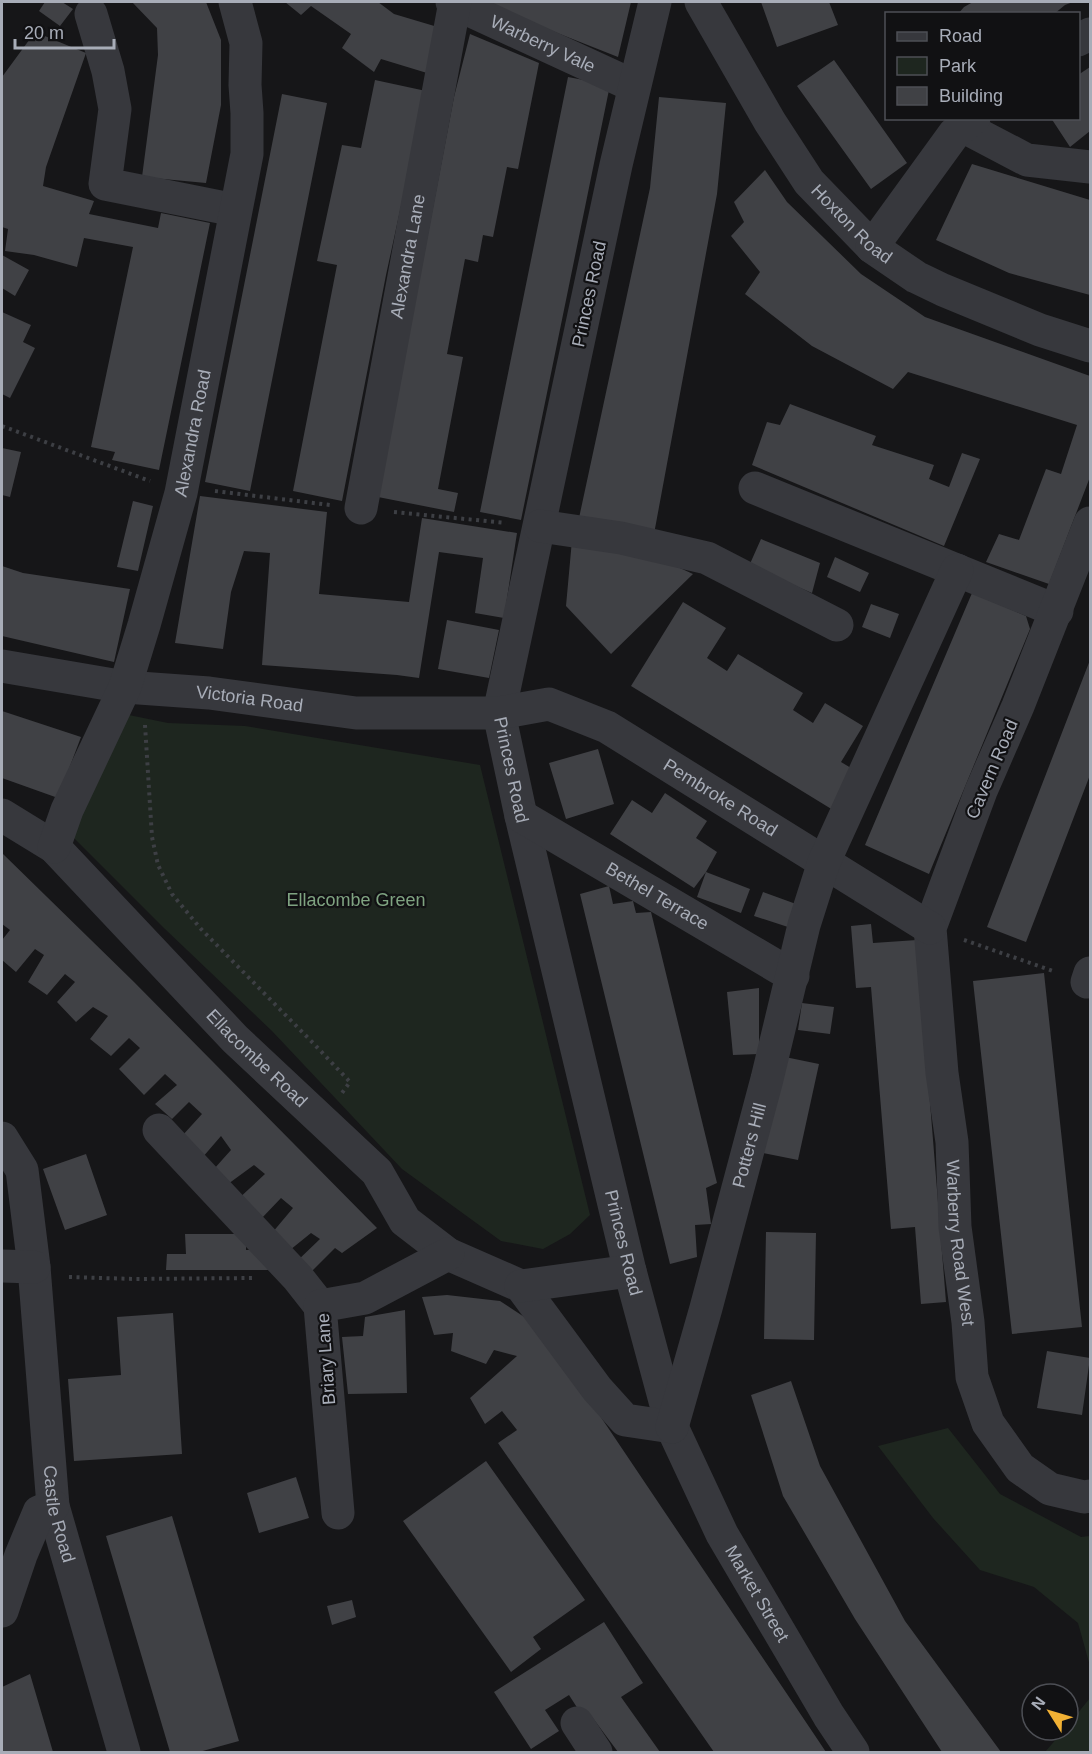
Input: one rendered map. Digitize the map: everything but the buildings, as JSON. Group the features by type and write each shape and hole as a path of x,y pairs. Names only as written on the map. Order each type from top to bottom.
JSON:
{"street":[{"name":"Alexandra Road","path":"54,846 67,810 133,688 144,625 181,493 247,153 246,43 235,2"},
{"name":"Warberry Vale","path":"454,2 634,86"},
{"name":"Alexandra Lane","path":"362,508 454,2"},
{"name":"Princes Road","path":"655,2 634,86 499,713 521,816 630,1271 672,1427"},
{"name":"Hoxton Road","path":"701,2 770,122 809,182 872,247 916,277 944,290 1040,330 1090,346"},
{"path":"91,14 108,71 115,109 105,184 235,210"},
{"path":"872,247 954,134 969,123 1027,160 1090,167"},
{"path":"755,488 1057,611"},
{"name":"Cavern Road","path":"930,928 981,791 1057,611 1090,522"},
{"path":"540,526 621,538 707,558 837,625"},
{"name":"Potters Hill","path":"672,1427 706,1308 793,976 804,925 824,862 957,570"},
{"name":"Victoria Road","path":"2,666 133,688 209,693 356,713 499,713"},
{"name":"Pembroke Road","path":"499,713 549,704 607,727 930,928"},
{"name":"Ellacombe Road","path":"2,815 54,846 235,1039 377,1172 405,1221 448,1254 521,1286 597,1389 625,1420 672,1427"},
{"name":"Bethel Terrace","path":"521,816 793,976"},
{"name":"Warberry Road West","path":"930,928 942,1073 952,1142 955,1227 968,1322 972,1377 988,1423 1020,1468 1050,1489 1084,1497 1090,1496"},
{"path":"159,1130 298,1278 320,1306"},
{"name":"Castle Road","path":"2,1138 22,1170 34,1267 53,1506 124,1752"},
{"name":"Briary Lane","path":"338,1513 320,1306 365,1298 448,1254"},
{"path":"2,1266 34,1267"},
{"path":"521,1286 630,1271"},
{"name":"Market Street","path":"672,1427 722,1534 829,1716 853,1752"},
{"path":"2,1611 21,1555 39,1512 53,1506"},
{"path":"577,1723 596,1752"}],"path":[{"path":"2,426 181,493"},
{"path":"133,688 152,837 158,865 172,894 201,929 350,1083 321,1120"},
{"path":"930,928 1089,977"},
{"path":"34,1267 57,1277 298,1278"}],"green space":[{"name":"Ellacombe Green","path":"119,713 168,723 245,726 480,765 590,1215 570,1234 543,1249 501,1241 402,1169 272,1031 70,834"},
{"path":"948,1428 1000,1494 1081,1537 1090,1536 1090,1666 1078,1623 1034,1587 980,1570 933,1518 878,1446"},
{"path":"1090,1698 1090,1752 1045,1752 1054,1742 1080,1742 1080,1710"}]}
